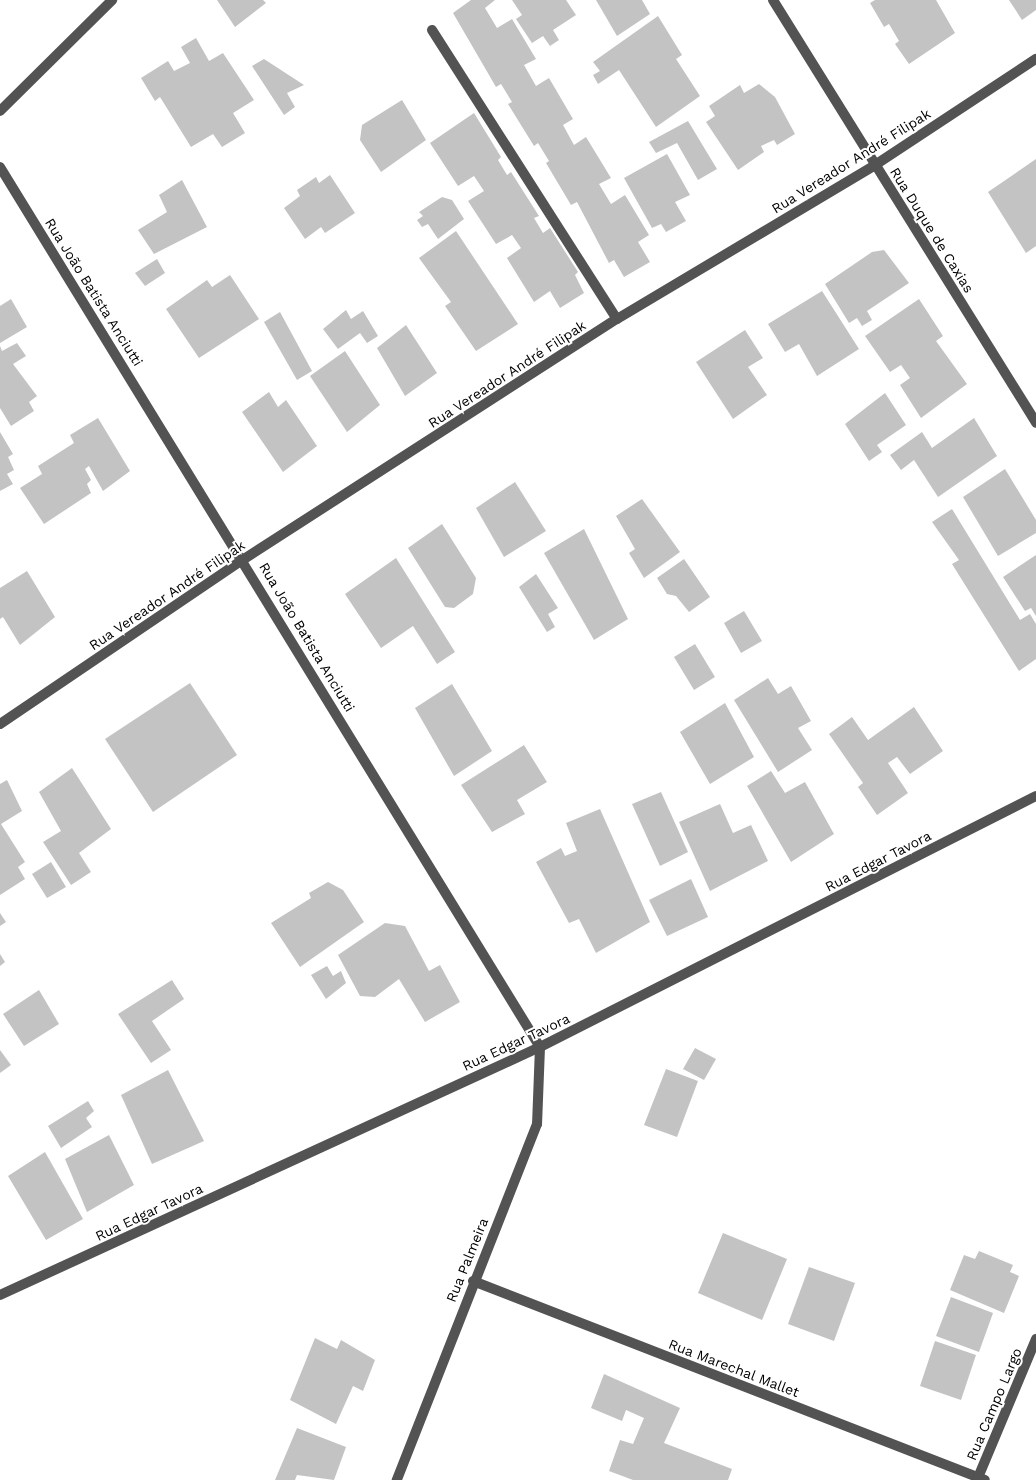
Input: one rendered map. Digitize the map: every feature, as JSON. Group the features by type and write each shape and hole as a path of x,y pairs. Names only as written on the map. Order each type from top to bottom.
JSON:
{"street":[{"path":"0,112 112,0"},
{"name":"Rua Duque de Caxias","path":"774,0 875,166 1036,423"},
{"path":"432,30 617,319"},
{"name":"Rua Vereador André Filipak","path":"0,724 244,559 617,319 875,166 1036,59"},
{"name":"Rua João Batista Anciutti","path":"0,167 244,559 540,1047"},
{"name":"Rua Edgar Tavora","path":"0,1296 540,1047 1036,796"},
{"name":"Rua Palmeira","path":"397,1480 473,1281 537,1124 540,1047"},
{"name":"Rua Marechal Mallet","path":"473,1281 980,1479"},
{"name":"Rua Campo Largo","path":"980,1479 1036,1339"}],"building":[{"path":"217,0 263,0 266,3 235,27"},
{"path":"471,0 495,0 485,8 497,28 512,19 536,59 524,65 536,86 549,78 573,119 563,125 574,145 586,137 611,178 599,184 611,204 625,195 649,235 638,242 650,262 624,277 614,260 609,263 577,202 571,205 546,163 549,161 538,143 534,146 508,104 512,102 501,84 496,87 453,13"},
{"path":"512,0 566,0 576,15 553,30 559,40 550,46 543,36 532,43 516,19 522,15"},
{"path":"596,0 642,0 650,14 617,36"},
{"path":"875,0 936,0 955,33 909,64 895,44 899,41 889,24 884,27 870,3"},
{"path":"1009,0 1036,0 1036,10 1022,20"},
{"path":"658,16 682,55 676,59 700,96 656,127 619,70 598,84 593,75 600,71 593,62"},
{"path":"196,38 209,61 223,53 254,100 233,113 245,133 222,147 213,134 191,147 160,97 155,101 141,78 168,61 174,71 190,63 181,47"},
{"path":"264,59 304,85 287,93 295,107 284,115 252,66"},
{"path":"759,84 775,97 795,134 777,145 774,140 761,146 764,152 738,170 706,122 715,116 709,106 740,85 744,93"},
{"path":"402,100 426,140 381,172 360,140 362,125"},
{"path":"474,113 501,157 498,160 507,175 511,172 539,216 534,218 543,233 550,228 578,272 575,275 584,293 560,308 550,291 534,302 507,258 521,248 512,235 496,244 468,201 484,191 474,176 458,186 430,143"},
{"path":"688,121 717,169 698,180 677,143 656,153 649,142"},
{"path":"667,154 690,195 675,202 686,221 666,232 661,224 652,228 624,178"},
{"path":"1036,159 1036,246 1026,253 988,192"},
{"path":"330,175 355,213 325,233 321,227 305,239 284,208 300,196 297,190 316,177 319,183"},
{"path":"182,180 207,227 154,254 138,230 167,212 159,195"},
{"path":"442,197 452,200 464,219 438,239 428,224 422,227 417,220 423,216 419,212"},
{"path":"456,231 518,324 476,351 445,306 451,302 419,258"},
{"path":"884,250 909,283 867,311 872,320 862,326 857,318 849,323 825,284 872,252"},
{"path":"157,259 165,273 145,286 135,273"},
{"path":"230,275 259,319 199,358 166,309 207,280 212,287"},
{"path":"822,291 859,349 817,376 799,344 785,352 768,324"},
{"path":"11,299 27,327 0,343 0,306"},
{"path":"919,299 943,336 936,341 967,384 921,418 900,385 910,378 901,365 890,372 865,336"},
{"path":"346,310 351,319 363,311 378,336 367,343 360,333 338,349 323,329"},
{"path":"280,312 312,371 297,380 264,322"},
{"path":"406,325 437,373 405,396 377,348"},
{"path":"745,330 763,358 748,367 767,395 733,419 696,362"},
{"path":"17,343 26,356 13,364 37,396 29,402 34,411 11,426 0,408 0,346 2,351"},
{"path":"345,351 380,405 347,432 310,376"},
{"path":"269,392 278,407 286,400 317,446 283,472 242,412"},
{"path":"885,393 906,425 877,445 882,452 869,461 845,424"},
{"path":"98,418 130,471 103,491 89,466 85,469 91,480 87,484 91,493 44,524 20,488 42,474 38,466 74,443 70,435"},
{"path":"974,418 997,456 938,497 914,460 901,470 890,455 922,432 932,448"},
{"path":"0,432 13,454 8,457 14,470 7,474 13,484 0,491"},
{"path":"1005,469 1036,520 1036,533 998,556 963,497"},
{"path":"515,482 546,531 504,557 476,508"},
{"path":"642,499 680,552 644,578 629,553 635,549 616,516"},
{"path":"952,509 1020,620 1030,614 1036,624 1036,659 1019,671 952,564 959,560 932,522"},
{"path":"442,524 476,578 473,594 454,608 445,607 408,548"},
{"path":"584,529 628,619 594,640 544,553"},
{"path":"1036,555 1036,616 1031,608 1025,611 1003,577"},
{"path":"396,558 455,652 437,664 413,626 381,648 345,594"},
{"path":"684,559 710,597 689,612 676,596 667,594 657,578"},
{"path":"27,571 55,617 20,645 3,617 0,619 0,588"},
{"path":"536,574 558,608 548,614 555,627 547,632 519,587"},
{"path":"744,611 762,641 741,653 724,623"},
{"path":"695,644 715,677 694,690 674,657"},
{"path":"768,678 778,694 791,686 811,721 798,728 812,750 778,772 734,700"},
{"path":"190,683 237,755 153,812 105,739"},
{"path":"452,684 492,751 454,776 415,708"},
{"path":"725,703 754,757 710,784 680,732"},
{"path":"914,707 943,751 910,774 897,757 888,763 908,793 877,815 858,787 863,783 829,734 852,717 868,740"},
{"path":"524,745 547,782 517,800 525,814 492,832 461,785"},
{"path":"72,768 111,829 79,853 91,872 71,885 43,842 61,831 39,792"},
{"path":"771,771 785,793 805,782 834,834 791,862 747,786"},
{"path":"7,780 22,811 1,824 25,862 18,867 25,879 0,895 0,784"},
{"path":"661,792 688,852 660,866 632,804"},
{"path":"720,804 733,833 751,825 768,861 710,891 679,822"},
{"path":"600,809 650,922 596,953 579,919 569,923 536,862 561,848 565,856 577,851 566,823"},
{"path":"51,862 66,887 47,898 32,874"},
{"path":"691,879 708,917 667,936 649,900"},
{"path":"328,882 343,890 364,922 300,967 271,923 311,898 309,893"},
{"path":"0,913 6,922 0,926"},
{"path":"385,923 405,926 429,971 440,965 460,1002 425,1022 399,979 375,997 360,996 338,955"},
{"path":"0,954 5,962 0,966"},
{"path":"327,966 333,976 341,971 346,983 326,999 311,975"},
{"path":"172,980 184,999 152,1021 171,1050 151,1063 118,1014"},
{"path":"39,990 59,1024 24,1046 3,1014"},
{"path":"695,1048 716,1059 704,1080 683,1069"},
{"path":"0,1050 11,1065 0,1073"},
{"path":"666,1069 698,1081 677,1137 644,1125"},
{"path":"168,1070 204,1141 152,1164 121,1095"},
{"path":"88,1101 94,1111 86,1118 92,1127 61,1148 48,1126"},
{"path":"109,1135 134,1185 87,1212 65,1159"},
{"path":"45,1152 83,1219 46,1240 8,1176"},
{"path":"723,1233 787,1259 762,1320 698,1293"},
{"path":"979,1251 1013,1265 1010,1272 1019,1276 1004,1313 950,1290 964,1255 975,1259"},
{"path":"809,1267 855,1283 834,1341 788,1324"},
{"path":"951,1297 993,1313 979,1352 936,1336"},
{"path":"315,1338 337,1349 341,1340 375,1360 363,1391 353,1386 336,1424 290,1400"},
{"path":"935,1341 976,1355 961,1400 920,1386"},
{"path":"604,1374 680,1408 664,1443 732,1469 728,1480 633,1480 609,1471 620,1440 633,1444 644,1418 626,1410 622,1421 591,1408"},
{"path":"297,1428 346,1447 334,1480 297,1475 295,1480 275,1480"}]}
